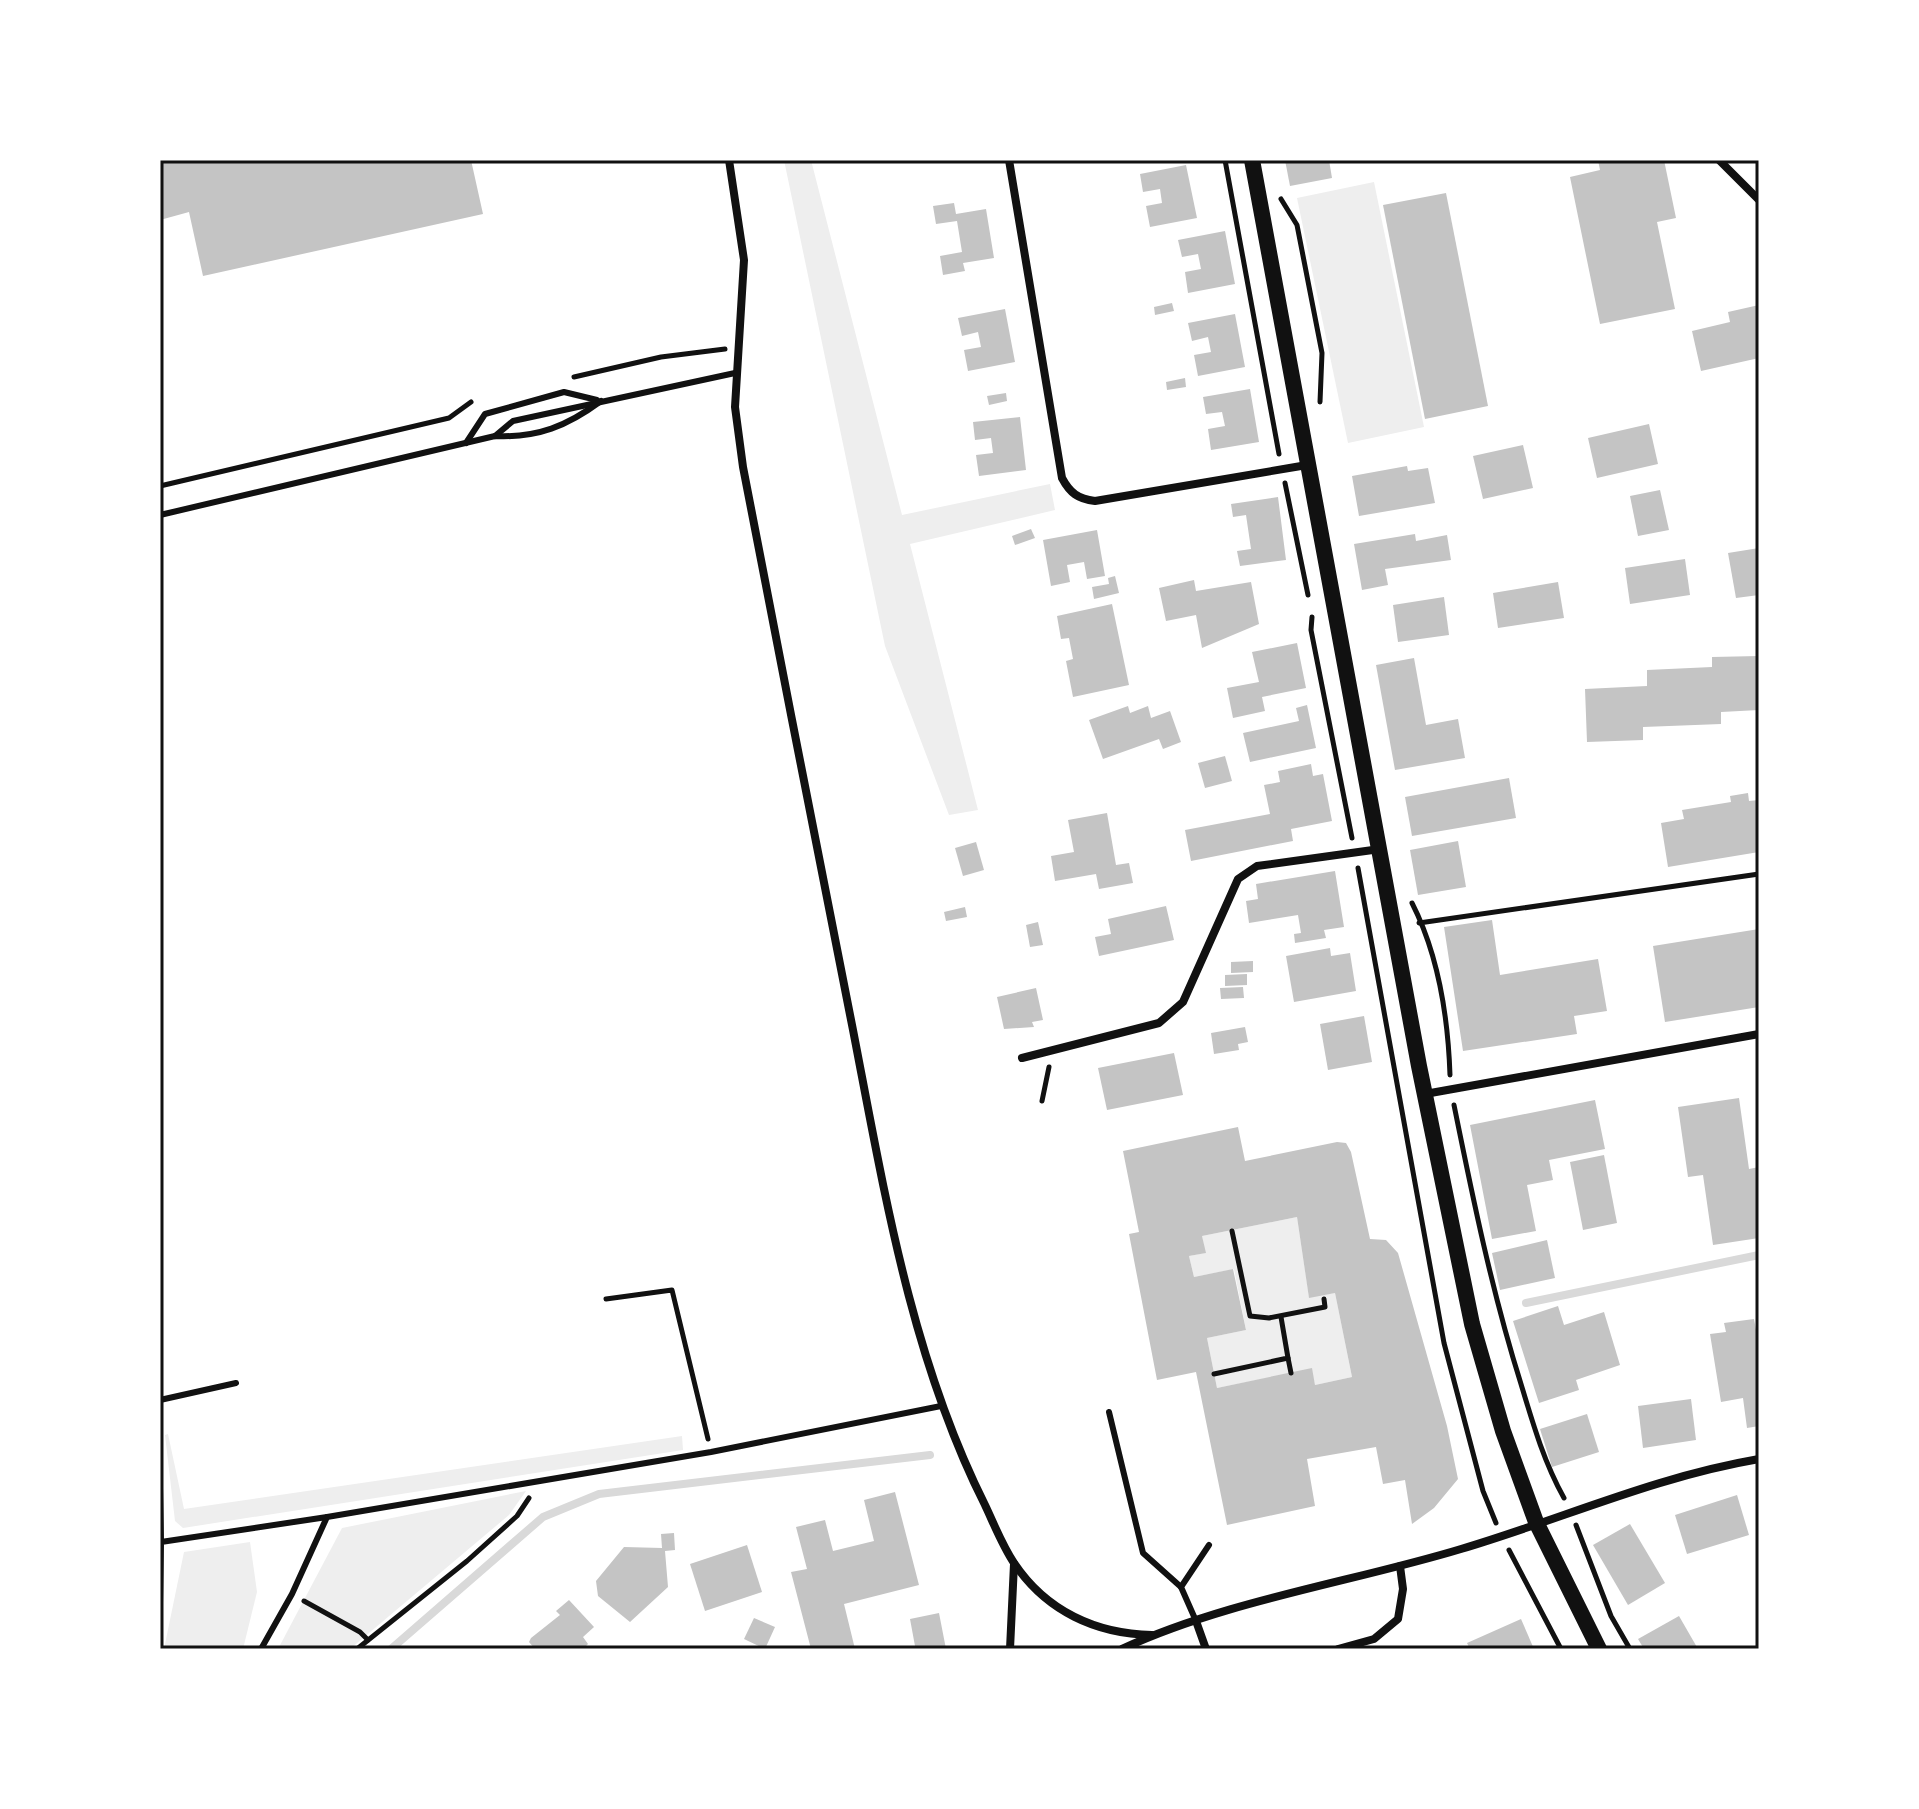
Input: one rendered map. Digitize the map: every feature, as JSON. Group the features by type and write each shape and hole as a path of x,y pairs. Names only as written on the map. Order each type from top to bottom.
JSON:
{"main road":[{"path":"1252,160 1393,926 1472,1324 1503,1431 1536,1522 1599,1649"}],"street":[{"path":"729,160 744,260 735,373 735,407 743,467 874,1138 902,1263 941,1406 955,1445 1014,1563 1039,1592 1066,1613 1094,1627 1123,1634 1152,1635"},
{"path":"1009,160 1062,478 1068,488 1076,496 1095,501 1307,465"},
{"path":"1719,160 1759,200"},
{"path":"1022,1058 1159,1023 1172,1015 1183,1002 1238,879 1257,866 1381,849"},
{"path":"1425,1095 1759,1034"},
{"path":"1122,1649 1152,1635 1196,1621 1400,1566 1619,1493 1759,1459"},
{"path":"1010,1649 1014,1563"},
{"path":"1338,1649 1374,1639 1398,1619 1403,1589 1400,1566"},
{"path":"1196,1621 1206,1649"}],"lane":[{"path":"495,436 513,421 735,373"},
{"path":"466,443 485,414 564,392 601,401"},
{"path":"160,515 495,436 516,437 543,431 570,424 601,401"},
{"path":"160,1400 236,1383"},
{"path":"161,1542 711,1452 941,1406"},
{"path":"1109,1412 1143,1553 1181,1587 1196,1621"},
{"path":"160,1488 160,1603"},
{"path":"261,1649 292,1594 327,1517"},
{"path":"1181,1587 1209,1545"}],"path":[{"path":"1279,195 1297,225 1322,353 1322,413"},
{"path":"568,378 661,357 738,347"},
{"path":"160,486 449,418 475,400"},
{"path":"1393,926 1759,874"},
{"path":"1409,898 1428,935 1449,1040 1451,1090 1483,1248 1511,1352 1548,1470 1570,1510 1611,1616 1630,1649"},
{"path":"1042,1101 1053,1052"},
{"path":"1232,1231 1250,1316 1281,1317 1325,1307 1324,1299"},
{"path":"606,1299 672,1290 711,1452"},
{"path":"1281,1317 1291,1373"},
{"path":"1214,1374 1288,1358"},
{"path":"357,1649 413,1607 517,1516 531,1495 534,1482"},
{"path":"292,1594 360,1632 368,1640"}],"shaded area":[{"path":"784,160 811,160 902,515 1050,484 1055,510 910,544 978,810 949,815 885,646"},
{"path":"1374,182 1424,427 1348,443 1297,198"},
{"path":"1297,1217 1309,1297 1335,1293 1352,1377 1315,1385 1311,1369 1217,1388 1207,1338 1246,1330 1234,1269 1194,1277 1189,1256 1205,1253 1202,1236"},
{"path":"168,1434 184,1509 682,1436 683,1450 183,1528 175,1521 165,1435"},
{"path":"526,1491 509,1515 350,1649 278,1649 342,1528"},
{"path":"250,1542 257,1592 243,1649 164,1649 184,1552"}],"building":[{"path":"160,160 471,160 483,214 203,276 189,212 160,220"},
{"path":"1285,160 1329,160 1332,178 1290,186"},
{"path":"1598,160 1664,160 1676,218 1657,222 1675,309 1600,324 1570,177 1600,170"},
{"path":"1186,165 1197,218 1150,227 1146,206 1162,203 1160,189 1143,192 1140,174"},
{"path":"1446,193 1488,406 1425,419 1383,205"},
{"path":"954,203 956,214 986,209 994,258 963,263 965,271 943,275 940,256 962,252 957,221 936,224 933,206"},
{"path":"1225,231 1235,284 1188,293 1185,272 1201,269 1198,254 1182,257 1178,240"},
{"path":"1172,303 1174,311 1155,315 1154,307"},
{"path":"1759,305 1759,358 1701,371 1692,331 1730,322 1728,312"},
{"path":"1005,309 1015,362 968,371 964,350 981,347 978,332 962,336 958,318"},
{"path":"1235,314 1245,367 1198,376 1194,355 1211,352 1208,337 1192,341 1188,323"},
{"path":"1185,378 1186,387 1167,390 1166,382"},
{"path":"1250,389 1259,442 1211,450 1208,429 1225,426 1222,412 1206,414 1203,397"},
{"path":"1006,393 1007,401 989,405 987,396"},
{"path":"1020,417 1026,470 979,476 976,455 993,453 991,438 975,440 973,422"},
{"path":"1649,424 1658,464 1597,478 1588,438"},
{"path":"1523,445 1533,488 1483,499 1473,456"},
{"path":"1407,466 1408,471 1428,468 1435,503 1359,516 1352,476"},
{"path":"1660,490 1669,530 1638,536 1630,496"},
{"path":"1278,497 1286,560 1240,566 1237,551 1251,549 1246,515 1233,517 1231,504"},
{"path":"1031,529 1035,538 1015,545 1012,536"},
{"path":"1097,530 1105,576 1087,579 1084,562 1067,565 1070,582 1051,586 1043,540"},
{"path":"1415,534 1416,541 1447,535 1451,560 1385,569 1388,585 1362,590 1354,544"},
{"path":"1759,548 1759,595 1736,598 1728,553"},
{"path":"1685,559 1690,595 1630,604 1625,568"},
{"path":"1115,576 1119,593 1094,599 1092,587 1109,584 1108,578"},
{"path":"1194,580 1196,591 1251,582 1259,624 1202,648 1196,615 1166,621 1159,588"},
{"path":"1558,582 1564,618 1498,628 1493,593"},
{"path":"1444,597 1449,635 1398,642 1393,605"},
{"path":"1112,604 1129,685 1073,697 1066,661 1073,659 1069,638 1061,639 1057,616"},
{"path":"1297,643 1306,688 1262,697 1265,711 1233,718 1227,688 1259,682 1252,652"},
{"path":"1759,656 1759,710 1721,712 1721,724 1643,727 1643,740 1587,742 1585,689 1647,686 1647,670 1712,667 1712,657"},
{"path":"1414,658 1426,725 1458,719 1465,758 1395,770 1376,665"},
{"path":"1307,705 1316,748 1250,762 1243,733 1299,721 1296,708"},
{"path":"1128,706 1130,713 1148,706 1151,718 1170,711 1181,742 1163,749 1159,739 1103,759 1089,720"},
{"path":"1225,756 1232,781 1205,788 1198,763"},
{"path":"1311,764 1313,776 1323,774 1332,821 1291,829 1293,841 1191,861 1185,830 1270,814 1264,785 1280,782 1278,771"},
{"path":"1509,778 1516,818 1412,836 1405,797"},
{"path":"1748,793 1749,801 1759,800 1759,852 1668,867 1661,823 1684,819 1682,810 1731,802 1730,796"},
{"path":"1107,813 1116,865 1129,863 1133,883 1099,889 1096,874 1055,881 1051,856 1074,852 1068,820"},
{"path":"1458,841 1466,887 1418,895 1410,850"},
{"path":"976,842 984,870 963,876 955,848"},
{"path":"1335,871 1344,927 1324,930 1326,938 1295,943 1294,934 1301,933 1298,915 1249,923 1246,901 1258,899 1256,884"},
{"path":"1166,906 1174,940 1099,956 1095,937 1111,934 1108,919"},
{"path":"965,907 967,917 946,921 944,912"},
{"path":"1492,920 1500,975 1598,959 1607,1011 1574,1016 1577,1034 1463,1051 1444,927"},
{"path":"1038,922 1043,945 1030,947 1026,925"},
{"path":"1759,929 1759,1007 1665,1022 1653,946"},
{"path":"1330,948 1331,956 1350,953 1356,991 1294,1002 1286,956"},
{"path":"1253,961 1253,972 1231,973 1231,962"},
{"path":"1247,974 1247,985 1225,986 1225,975"},
{"path":"1243,987 1244,998 1221,999 1220,988"},
{"path":"1036,988 1043,1020 1032,1022 1034,1027 1004,1029 997,997"},
{"path":"1364,1016 1372,1062 1328,1070 1320,1024"},
{"path":"1245,1027 1248,1042 1238,1044 1239,1050 1214,1054 1211,1033"},
{"path":"1174,1053 1183,1095 1107,1110 1098,1068"},
{"path":"1739,1098 1749,1169 1759,1167 1759,1238 1713,1245 1703,1175 1688,1177 1678,1107"},
{"path":"1595,1100 1605,1149 1549,1160 1553,1180 1527,1185 1536,1231 1492,1239 1470,1125"},
{"path":"1238,1127 1245,1161 1337,1142 1346,1143 1351,1152 1370,1239 1386,1240 1398,1253 1447,1426 1458,1479 1434,1508 1412,1524 1405,1480 1383,1484 1376,1447 1307,1459 1315,1506 1227,1525 1196,1372 1157,1380 1129,1234 1139,1232 1123,1151","holes":["1297,1217 1309,1298 1335,1293 1352,1377 1315,1385 1312,1368 1217,1388 1207,1338 1246,1330 1233,1269 1194,1277 1189,1256 1206,1253 1202,1236"]},
{"path":"1604,1155 1617,1223 1583,1230 1570,1162"},
{"path":"1547,1240 1555,1278 1500,1290 1492,1253"},
{"path":"1558,1306 1564,1325 1604,1312 1620,1365 1576,1380 1579,1390 1539,1403 1513,1321"},
{"path":"1754,1319 1759,1346 1759,1426 1747,1428 1743,1398 1721,1402 1710,1334 1726,1332 1724,1323"},
{"path":"1691,1399 1696,1440 1643,1448 1638,1406"},
{"path":"1587,1414 1599,1452 1552,1467 1540,1429"},
{"path":"895,1492 919,1585 844,1604 855,1649 811,1649 791,1572 807,1569 796,1527 825,1520 833,1551 874,1541 864,1500"},
{"path":"1737,1495 1749,1535 1687,1554 1675,1515"},
{"path":"1630,1524 1665,1583 1628,1605 1593,1545"},
{"path":"674,1533 675,1550 665,1551 668,1587 630,1622 598,1596 596,1581 624,1547 662,1548 661,1534"},
{"path":"747,1545 762,1592 705,1611 690,1564"},
{"path":"569,1600 594,1627 583,1637 588,1644 583,1649 535,1649 529,1642 531,1638 560,1615 556,1611"},
{"path":"939,1613 946,1649 909,1649 915,1646 910,1619"},
{"path":"1679,1616 1698,1649 1644,1649 1638,1639"},
{"path":"754,1618 775,1627 765,1649 744,1639"},
{"path":"1521,1619 1534,1649 1470,1649 1467,1643"}],"waterway":[{"path":"1526,1303 1759,1255"},
{"path":"391,1649 543,1517 599,1494 930,1455"}]}
